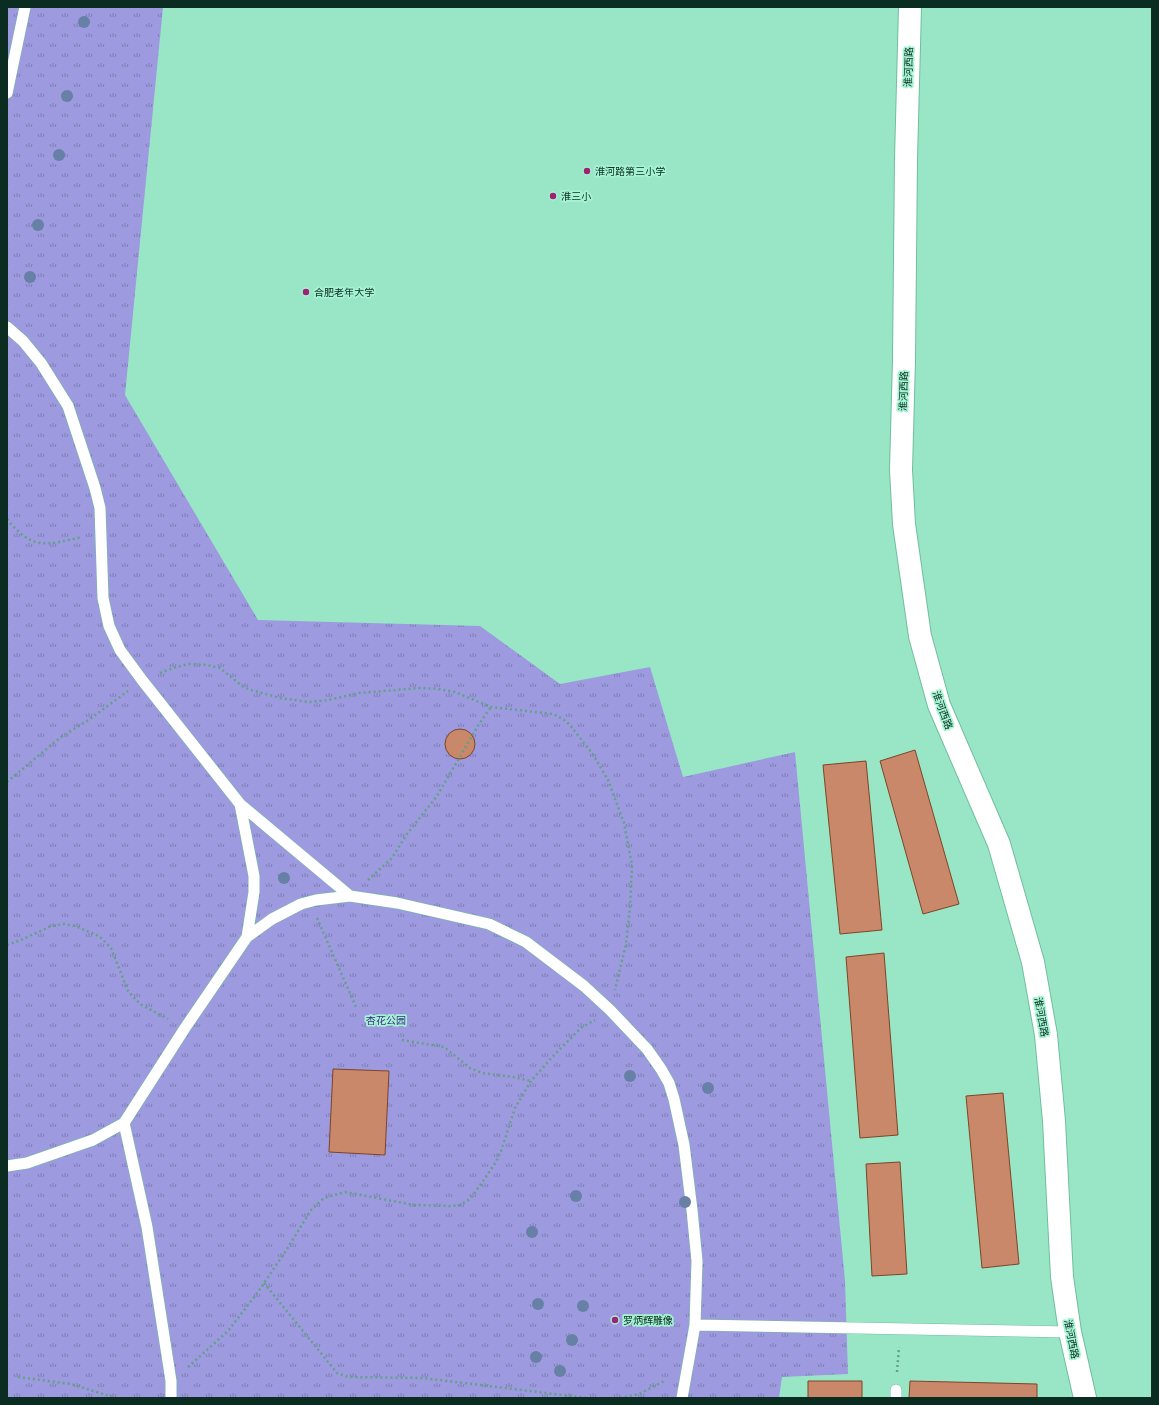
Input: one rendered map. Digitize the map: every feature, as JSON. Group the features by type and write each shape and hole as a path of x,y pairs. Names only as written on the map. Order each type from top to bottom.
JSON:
{"street":[{"name":"淮河西路","path":"910,7 906,159 904,360 900,470 904,524 920,636 939,705 999,844 1033,962 1046,1035 1054,1121 1062,1277 1070,1332 1085,1398"}],"lane":[{"path":"7,93 25,7"},
{"path":"7,327 23,341 41,363 68,406 95,488 100,508 103,598 109,626 120,650 240,804 350,896"},
{"path":"240,804 254,876 254,892 247,937"},
{"path":"7,1166 27,1163 93,1140 124,1122 185,1028 247,937 272,919 300,904 310,901 350,896 397,903 489,924 526,942 584,986 610,1010 647,1049 669,1084 674,1099 684,1145 697,1256 695,1325 682,1398"},
{"path":"124,1122 147,1227 171,1381 172,1398"},
{"path":"695,1325 1070,1332"}],"path":[{"path":"7,519 16,530 25,537 38,543 51,544 100,533"},
{"path":"7,782 61,737 87,721 142,680 176,667 189,664 207,665 220,668 248,689 280,698 309,702 328,700 359,693 420,688 455,692 491,707 553,714 563,719 570,725 594,756 608,780 624,823 632,865 630,908 626,944 610,1010 581,1028 556,1053 531,1082 515,1108 499,1156 470,1199 460,1205 452,1206 414,1205 344,1192 324,1198 310,1210 289,1246 264,1283 228,1331 171,1381"},
{"path":"350,896 392,858 407,834 437,796 479,724 491,707"},
{"path":"310,901 356,1007"},
{"path":"7,945 49,927 63,924 75,926 99,936 111,948 128,991 140,1004 185,1028"},
{"path":"402,1040 444,1047 470,1068 482,1073 513,1077 531,1082"},
{"path":"264,1283 337,1373 342,1375 348,1377 374,1378 423,1378 587,1398"},
{"path":"896,1394 900,1328"},
{"path":"620,1398 638,1394 688,1370"},
{"path":"18,1377 71,1384 116,1398"}],"green space":[{"name":"杏花公园","path":"7,7 163,7 125,395 258,620 480,626 560,684 650,667 683,777 795,752 845,1281 848,1374 782,1377 779,1398 7,1398"}],"building":[{"path":"460,729 466,730 474,738 474,750 466,758 460,759 454,758 446,750 445,744 446,738 454,730"},
{"path":"915,750 959,904 923,914 880,761"},
{"path":"866,761 882,930 840,934 823,765"},
{"path":"884,953 898,1135 860,1138 846,957"},
{"path":"333,1069 389,1071 385,1155 329,1152"},
{"path":"1003,1093 1019,1264 982,1268 966,1096"},
{"path":"900,1162 907,1274 872,1276 866,1164"},
{"path":"808,1381 862,1381 862,1398 808,1398"},
{"path":"910,1381 1037,1384 1037,1398 909,1398"}],"place":[{"name":"淮河路第三小学","path":"587,171"},
{"name":"淮三小","path":"553,196"},
{"name":"合肥老年大学","path":"306,292"},
{"name":"罗炳辉雕像","path":"615,1320"}]}
